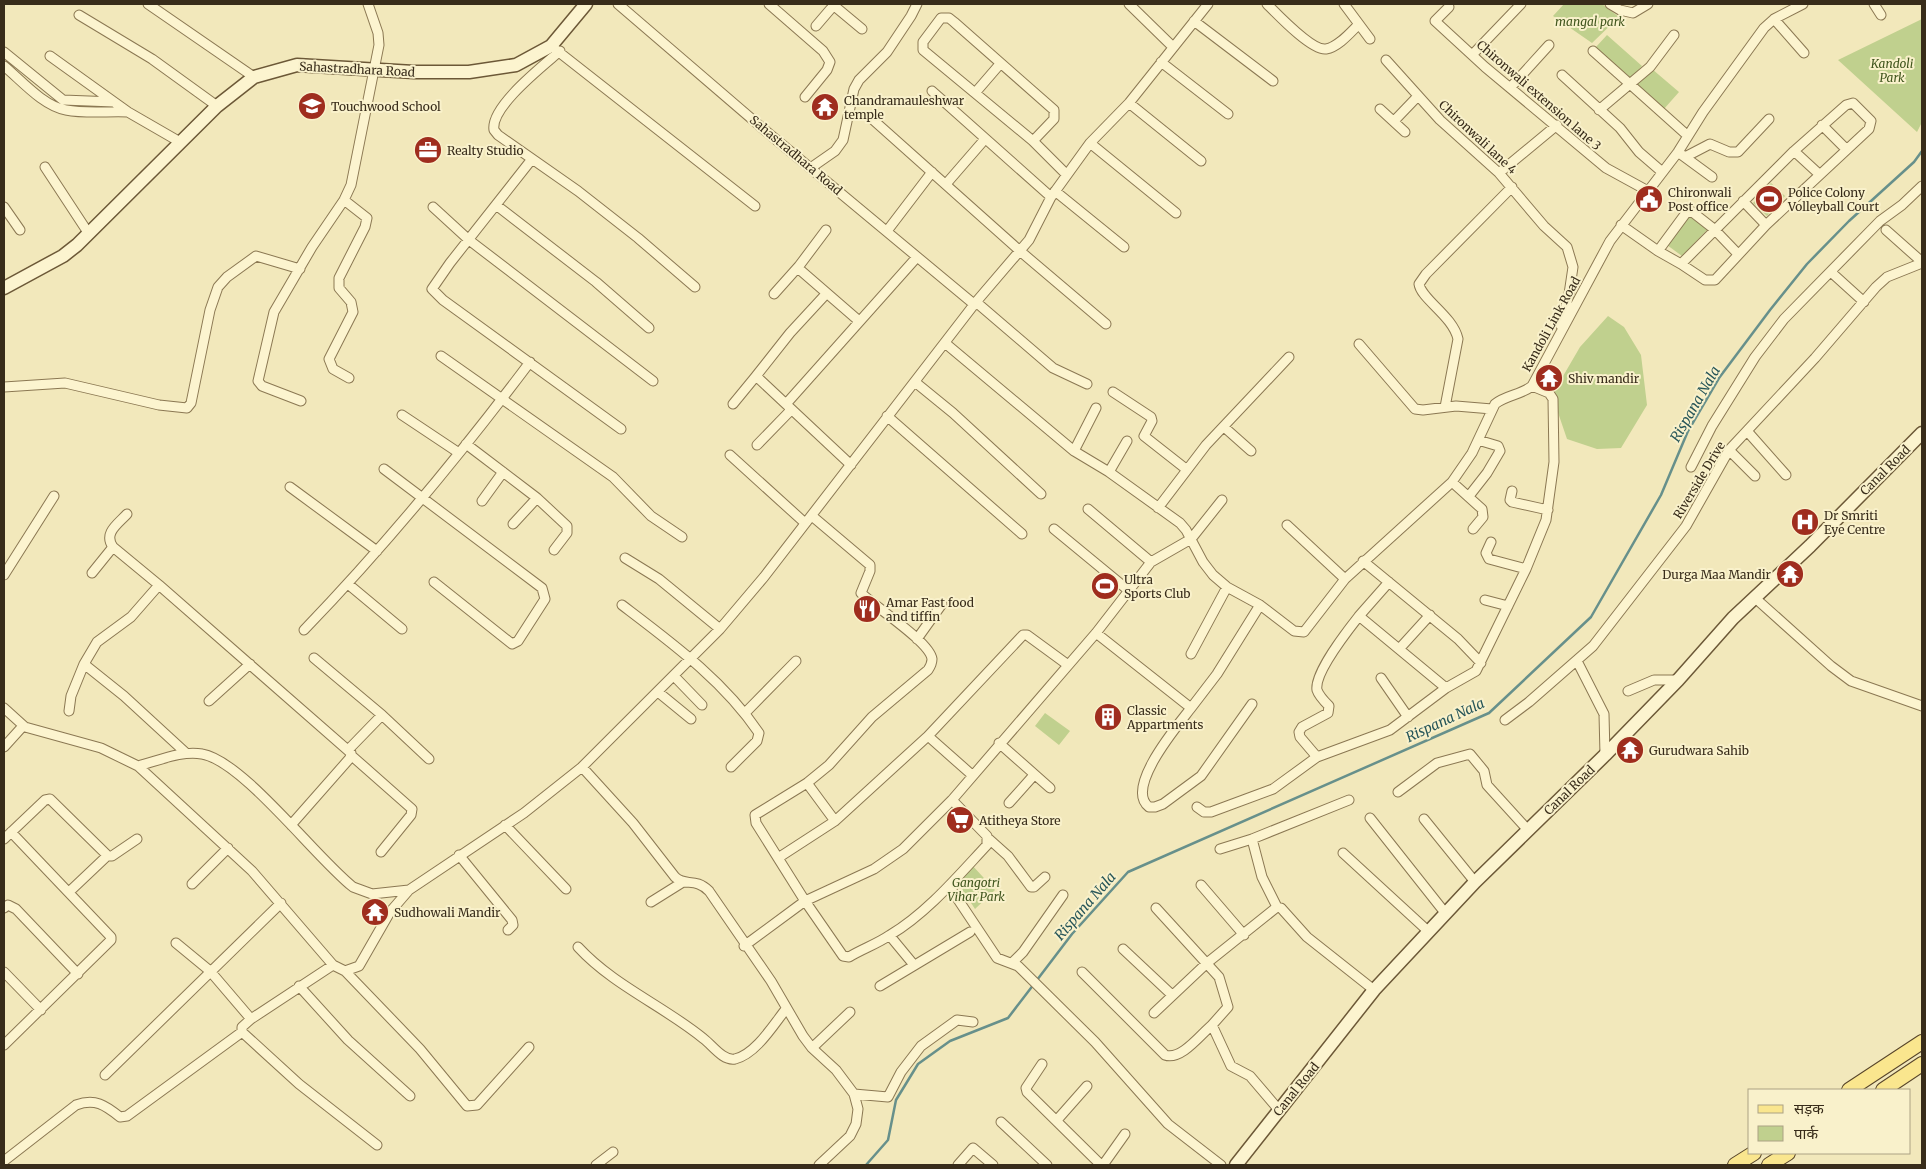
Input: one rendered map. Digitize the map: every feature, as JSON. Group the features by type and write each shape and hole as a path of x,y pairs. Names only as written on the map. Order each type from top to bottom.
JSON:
{"main road":[{"path":"1851,1089 1922,1042"},
{"path":"1884,1089 1922,1064"},
{"path":"1735,1165 1752,1154"},
{"path":"1769,1165 1786,1154"}],"street":[{"path":"148,4 254,77"},
{"path":"301,401 262,386 258,381 271,319 312,247 344,200 356,167 375,69 378,33 368,4"},
{"name":"Sahastradhara Road","path":"4,288 63,256 89,234 217,106 254,77 297,65 469,72 516,65 555,49 586,4"},
{"name":"Sahastradhara Road","path":"618,4 767,132 812,167 917,257 1053,368 1088,384"},
{"path":"768,4 824,51 830,62 827,70 805,97"},
{"path":"812,167 835,151 843,140 854,89 859,80 887,52 912,16 917,4"},
{"path":"1129,4 1173,47"},
{"path":"1267,4 1296,31 1321,48 1327,49 1358,26"},
{"path":"1344,4 1358,26 1370,39"},
{"path":"1473,54 1521,4"},
{"path":"1610,4 1620,10 1633,13 1648,4"},
{"name":"Kandoli Link Road","path":"1492,409 1501,399 1528,390 1532,386 1621,225 1661,171 1681,154 1688,136 1764,28 1774,19 1803,4"},
{"path":"1874,4 1881,14"},
{"path":"816,26 833,5 862,29"},
{"path":"346,971 354,969 363,962 373,939 390,912 409,890 548,796 582,768 720,629 812,516 975,304 1029,240 1053,194 1090,143 1129,103 1194,21 1204,5"},
{"name":"Chironwali extension lane 3","path":"1449,7 1435,21 1510,88 1557,125 1606,168 1648,191"},
{"path":"79,15 152,59 217,106"},
{"path":"1032,141 1051,123 1055,114 1054,110 954,22 949,18 940,18 924,42 923,50 1032,141 1067,175"},
{"path":"1774,19 1804,53"},
{"path":"1194,21 1272,81"},
{"path":"1600,110 1650,67 1674,35"},
{"path":"1510,88 1549,45"},
{"path":"695,287 638,238 578,191 498,135 494,130 494,121 517,90 555,49 755,206"},
{"path":"1593,51 1688,136"},
{"path":"4,52 63,100 114,102"},
{"path":"50,56 128,112 180,142"},
{"name":"Chironwali lane 4","path":"1386,60 1440,120 1499,173 1544,226 1567,248 1572,258 1573,267 1570,294 1557,341"},
{"path":"1161,62 1228,114"},
{"path":"975,93 1000,64"},
{"path":"4,66 44,99 60,108 73,111 128,112"},
{"path":"1562,74 1620,128 1639,152 1661,171"},
{"path":"932,91 985,139 1053,194 1124,247"},
{"path":"1394,121 1418,96"},
{"path":"1129,103 1201,161"},
{"path":"1621,225 1704,280 1712,282 1766,224 1869,129 1871,121 1850,103 1822,125 1794,151 1681,264"},
{"path":"1380,109 1405,132"},
{"path":"871,118 1020,251 1106,324"},
{"path":"1681,154 1710,144 1729,152 1738,152 1769,119"},
{"path":"1499,173 1557,125"},
{"path":"1822,125 1846,149"},
{"path":"946,184 985,139"},
{"path":"1090,143 1176,213"},
{"path":"1794,151 1819,174"},
{"path":"1681,154 1712,177"},
{"path":"532,160 432,286 433,291 622,429"},
{"path":"45,167 89,234"},
{"path":"887,231 932,172"},
{"path":"1691,466 1712,426 1755,357 1784,319 1832,273 1880,221 1902,205 1922,186"},
{"path":"1445,407 1458,338 1450,321 1421,290 1419,284 1426,274 1512,187"},
{"path":"344,200 367,218 365,227 338,278 339,288 351,302 353,312 329,359 333,369 349,378"},
{"path":"1743,201 1766,224"},
{"path":"496,205 589,276 649,328"},
{"path":"4,207 20,230"},
{"path":"433,207 469,240 653,381"},
{"path":"1658,251 1688,211 1694,212 1714,229 1738,254"},
{"path":"774,294 799,266 826,230"},
{"path":"1886,230 1922,263"},
{"path":"4,387 65,383 145,402 180,409 188,408 191,403 210,310 220,284 256,256 300,269"},
{"path":"757,445 859,321 917,257"},
{"name":"Riverside Drive","path":"1505,720 1577,662 1611,625 1686,526 1729,450 1864,302 1887,277 1922,263"},
{"path":"799,266 799,270 859,321"},
{"path":"1832,273 1864,302"},
{"path":"733,404 790,333 826,294"},
{"path":"946,342 1074,451 1109,472 1180,522 1207,568 1227,587 1260,605 1294,631 1300,633 1308,628 1344,579 1452,482 1478,440 1492,409 1445,407 1423,410 1415,409 1359,344"},
{"path":"441,356 613,477 651,516 682,537"},
{"path":"1158,508 1186,469 1289,357"},
{"path":"304,630 348,584 459,453 530,362"},
{"path":"756,376 852,465"},
{"path":"915,382 953,413 1041,494"},
{"path":"1197,807 1204,812 1211,812 1272,788 1317,757 1383,734 1446,688 1476,671 1526,569 1548,510 1554,462 1553,399 1549,393 1532,386"},
{"path":"1113,392 1151,417 1152,421 1144,436 1186,469"},
{"path":"1074,451 1096,408"},
{"path":"402,415 459,453"},
{"path":"887,416 1022,534"},
{"path":"1224,427 1252,451"},
{"path":"1747,431 1786,475"},
{"name":"Canal Road","path":"1236,1165 1374,990 1475,882 1527,829 1605,755 1754,598 1810,546 1922,433"},
{"path":"1469,496 1487,473 1500,450 1498,446 1478,440"},
{"path":"1109,472 1127,441"},
{"path":"466,444 537,498 568,528 567,533 554,550"},
{"path":"1729,450 1755,476"},
{"path":"730,456 805,523"},
{"path":"384,469 542,588 545,599 518,641 512,644 434,582"},
{"path":"482,500 503,472"},
{"path":"1452,482 1469,496 1484,513 1473,529"},
{"path":"290,487 377,550"},
{"path":"1512,491 1510,500 1512,502 1548,510"},
{"path":"4,575 54,496"},
{"path":"514,524 537,498"},
{"path":"744,946 805,902 887,862 903,849 952,800 1096,633 1151,562 1190,538 1222,500"},
{"path":"1088,509 1151,562"},
{"path":"127,514 109,534 109,540 113,547 250,664 412,809 411,816 380,852"},
{"path":"812,516 870,566 870,571 861,589 863,594 917,638 931,656 932,664 928,670 872,718 839,755 807,783 755,815 756,823 805,902 844,956 849,957 890,936 949,886 987,845 988,839"},
{"path":"1287,525 1344,579"},
{"path":"1054,528 1128,590"},
{"path":"1490,542 1486,553 1489,559 1526,569"},
{"path":"92,573 113,547"},
{"path":"625,558 659,579 720,629"},
{"path":"1363,561 1430,615 1481,663"},
{"path":"1317,757 1300,737 1299,732 1302,727 1328,714 1329,706 1317,690 1318,683 1333,649 1389,582"},
{"path":"348,584 402,629"},
{"path":"69,711 71,696 84,664 97,642 131,617 159,585"},
{"path":"1191,654 1227,587"},
{"path":"1754,598 1831,666 1851,681 1922,706"},
{"path":"1485,600 1508,606"},
{"path":"917,638 942,604"},
{"path":"622,605 690,659 745,713 759,736 730,767"},
{"path":"1252,704 1201,776 1163,804 1152,808 1146,805 1144,800 1148,769 1152,760 1217,674 1260,605"},
{"path":"1400,648 1430,615"},
{"path":"1359,616 1446,688"},
{"path":"1096,633 1191,708"},
{"path":"778,858 835,821 928,736 1023,635 1027,635 1068,665"},
{"path":"314,658 429,759"},
{"path":"745,713 796,661"},
{"path":"1577,662 1604,714 1605,755"},
{"path":"84,664 124,696 186,754"},
{"path":"209,701 250,664"},
{"path":"674,676 702,705"},
{"path":"1381,678 1408,717"},
{"path":"1628,691 1658,679 1678,680"},
{"path":"658,692 691,719"},
{"path":"4,708 23,726 101,748 138,766 228,848 281,903 333,965 346,971 420,1048 467,1106 477,1105 529,1047"},
{"path":"291,826 382,716"},
{"path":"4,747 23,726"},
{"path":"928,736 972,775"},
{"path":"999,744 1050,788"},
{"path":"138,766 186,754 211,756 226,765 254,789 350,885 360,891 381,894 409,890"},
{"path":"1398,792 1437,763 1470,754 1484,772 1487,785 1527,829"},
{"path":"582,768 633,823 674,878 682,882 699,883 709,891 744,946 771,981 786,1009 812,1048 836,1070 854,1094 858,1109 856,1124 850,1136 819,1165"},
{"path":"1009,803 1034,775"},
{"path":"807,783 835,821"},
{"path":"4,839 45,800 50,800 107,856"},
{"path":"952,800 988,839 1008,856 1031,887 1034,887 1045,877"},
{"path":"1220,849 1252,839 1348,800"},
{"path":"1370,818 1446,914"},
{"path":"1424,819 1475,882"},
{"path":"505,825 566,889"},
{"path":"4,1045 110,943 111,936 12,832"},
{"path":"68,892 107,856 112,856 137,839"},
{"path":"1252,839 1262,877 1277,906 1317,946 1374,990"},
{"path":"192,884 228,848"},
{"path":"1343,852 1429,932"},
{"path":"459,855 512,920 512,926 508,930"},
{"path":"651,902 682,882"},
{"path":"1201,885 1244,934"},
{"path":"949,886 995,955 1000,960 1015,965 1095,1042 1168,1124 1221,1165"},
{"path":"1015,965 1063,895"},
{"path":"105,1075 281,903"},
{"path":"4,908 11,905 16,909 78,974"},
{"path":"1154,1013 1207,963 1277,906"},
{"path":"1082,972 1165,1055 1172,1057 1180,1053 1212,1025 1227,1009 1228,1004 1219,977 1156,908"},
{"path":"880,986 970,932"},
{"path":"890,936 914,965"},
{"path":"176,943 210,971 251,1019"},
{"path":"578,947 602,969 689,1027 728,1058 738,1058 755,1047 786,1009"},
{"path":"1123,949 1172,994"},
{"path":"4,1162 76,1105 83,1102 97,1102 120,1117 127,1116 242,1032 242,1027 251,1019 333,965"},
{"path":"4,972 41,1010"},
{"path":"299,986 348,1040 410,1096"},
{"path":"812,1048 850,1012"},
{"path":"854,1094 888,1097 901,1072 921,1046 957,1020 973,1022"},
{"path":"1212,1025 1231,1066 1250,1076 1279,1110"},
{"path":"242,1032 299,1084 377,1144"},
{"path":"1042,1064 1026,1088 1027,1092 1102,1165 1125,1134"},
{"path":"1057,1120 1087,1086"},
{"path":"1001,1122 1047,1165"},
{"path":"958,1165 973,1148 993,1165"},
{"path":"596,1165 614,1152"}],"green space":[{"name":"mangal park","path":"1564,4 1602,4 1619,17 1592,43 1553,16"},
{"name":"Kandoli Park","path":"1922,19 1922,122 1917,132 1838,60"},
{"path":"1607,35 1642,66 1630,80 1595,48"},
{"path":"1652,69 1679,92 1664,109 1637,85"},
{"name":"Police Colony Volleyball Court","path":"1771,183 1785,196 1767,216 1753,203"},
{"path":"1689,213 1708,229 1682,256 1667,245"},
{"path":"1608,316 1624,327 1641,355 1647,405 1621,448 1597,449 1567,439 1552,395 1580,347"},
{"path":"1045,713 1070,731 1059,745 1035,726"},
{"name":"Gangotri Vihar Park","path":"971,864 995,890 975,909 956,880"}],"waterway":[{"name":"Rispana Nala","path":"1037,980 1072,934 1128,872 1489,713 1591,617 1661,495 1688,431 1719,378 1770,310 1807,264 1849,221 1914,162 1922,151"},
{"name":"Rispana Nala","path":"866,1165 888,1140 896,1100 918,1064 950,1041 1008,1018 1034,984"}],"place":[{"name":"Touchwood School","path":"312,106"},
{"name":"Chandramauleshwar temple","path":"825,107"},
{"name":"Realty Studio","path":"428,150"},
{"name":"Chironwali Post office","path":"1649,199"},
{"name":"Police Colony Volleyball Court","path":"1769,199"},
{"name":"Shiv mandir","path":"1549,378"},
{"name":"Dr Smriti Eye Centre","path":"1805,522"},
{"name":"Durga Maa Mandir","path":"1790,574"},
{"name":"Ultra Sports Club","path":"1105,586"},
{"name":"Amar Fast food and tiffin","path":"867,609"},
{"name":"Classic Appartments","path":"1108,717"},
{"name":"Gurudwara Sahib","path":"1630,750"},
{"name":"Atitheya Store","path":"960,820"},
{"name":"Sudhowali Mandir","path":"375,912"}]}
